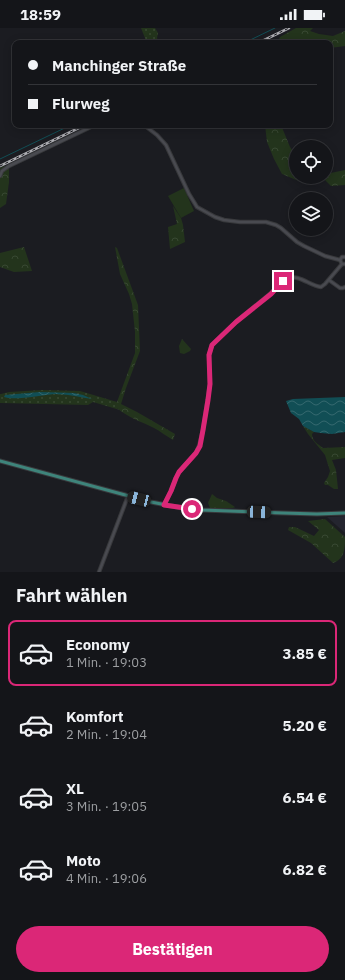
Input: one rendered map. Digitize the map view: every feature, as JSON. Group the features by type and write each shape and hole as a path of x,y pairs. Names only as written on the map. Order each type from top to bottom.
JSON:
{"main road":[{"path":"0,461 164,505 202,510 317,514 345,513"}],"street":[{"path":"0,176 2,171 9,166 89,128"},
{"path":"148,128 166,145 197,207 215,217 224,220 240,222 266,222 274,224 304,246 330,258 340,260 344,264 323,286 319,287 295,277 287,278 271,294 236,322 212,345 209,355 209,389 200,446 196,453 179,472 164,505"},
{"path":"340,260 341,258 345,257"},
{"path":"328,280 340,288 345,287"},
{"path":"99,572 128,496"}],"shaded area":[{"path":"345,516 345,533 327,517"}],"green space":[{"path":"141,28 155,28 158,33 158,40 146,40"},
{"path":"296,28 313,28 310,31 333,36 345,31 345,46 333,48 333,40 278,40 280,37"},
{"path":"265,128 282,128 289,145 289,177 282,174 267,142"},
{"path":"4,166 9,169 9,182 6,204 0,208 0,168"},
{"path":"345,170 345,185 331,186 329,184 333,184 333,173"},
{"path":"184,188 194,211 181,218 168,196"},
{"path":"173,206 181,218 185,242 170,249 168,227 177,224"},
{"path":"24,247 32,271 14,272 0,267 0,253"},
{"path":"115,247 117,248 138,305 140,351 121,404 175,434 173,440 156,429 125,414 117,408 117,402 135,353 135,332 132,304 120,274"},
{"path":"182,339 191,349 184,354 180,353 179,346"},
{"path":"42,390 80,391 117,402 117,408 120,410 93,402 88,405 0,403 0,394"},
{"path":"303,426 314,432 312,434 313,439 323,448 345,447 345,458 332,460 336,470 338,489 325,485 324,483 330,471 325,455"},
{"path":"212,494 235,507 210,508 208,503"},
{"path":"325,519 345,537 344,553 340,559 333,563 311,543 288,530 289,527 295,527 314,536 319,530 308,521"}],"water":[{"path":"40,392 74,393 92,399 54,394 21,398 4,397 5,395"},
{"path":"345,397 345,432 332,434 314,432 303,426 299,419 291,413 286,401 293,399"}],"waterway":[{"path":"250,40 275,28"},
{"path":"0,159 65,128"}],"railway":[{"path":"264,40 289,28"},
{"path":"0,166 79,128"}],"route":[{"path":"192,509 164,505 179,472 196,453 200,446 210,384 210,350 216,340 271,294 283,281"}]}
